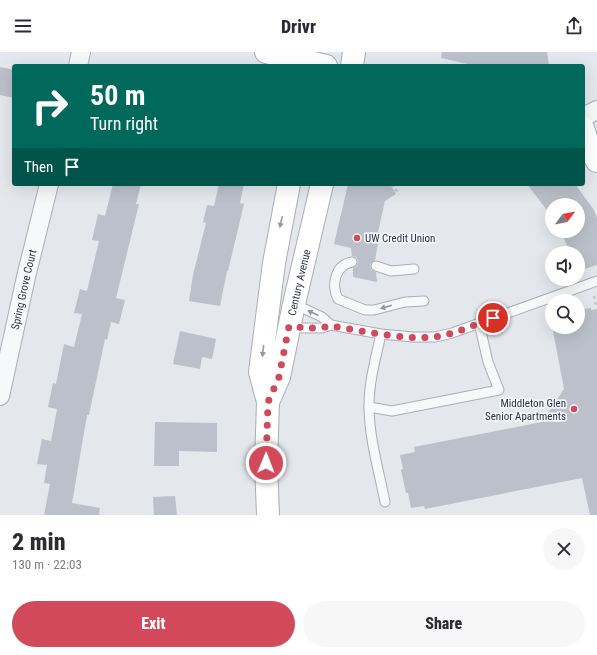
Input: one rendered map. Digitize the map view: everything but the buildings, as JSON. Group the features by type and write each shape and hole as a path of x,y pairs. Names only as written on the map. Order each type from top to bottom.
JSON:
{"main road":[{"path":"266,52 321,62"},
{"path":"352,64 354,52"},
{"path":"585,134 590,150 597,161"},
{"name":"Century Avenue","path":"268,515 266,463 268,402 260,372 274,263 289,186"},
{"name":"Century Avenue","path":"268,402 279,377 289,326 322,186"}],"street":[{"path":"78,64 81,52"},
{"path":"585,116 597,110"},
{"name":"Spring Grove Court","path":"0,396 26,277 49,186"}],"lane":[{"path":"352,262 347,263 341,268 336,277 334,286 338,299 365,310 374,310 405,302 424,301"},
{"path":"376,266 391,271 414,268"},
{"path":"289,326 322,328 331,326 381,334 434,337 452,333 597,281"},
{"path":"294,304 322,317 331,326"},
{"path":"369,407 392,411 499,390 488,362 479,323"},
{"path":"381,334 370,388 369,407 373,441 385,502"}],"path":[{"path":"393,186 398,194"},
{"path":"594,296 596,306"}],"place":[{"name":"UW Credit Union","path":"357,238"},
{"name":"Middleton Glen Senior Apartments","path":"574,409"}],"route":[{"path":"266,463 268,402 279,377 289,326 303,328 322,328 331,326 381,334 434,337 452,333 493,318"}]}
